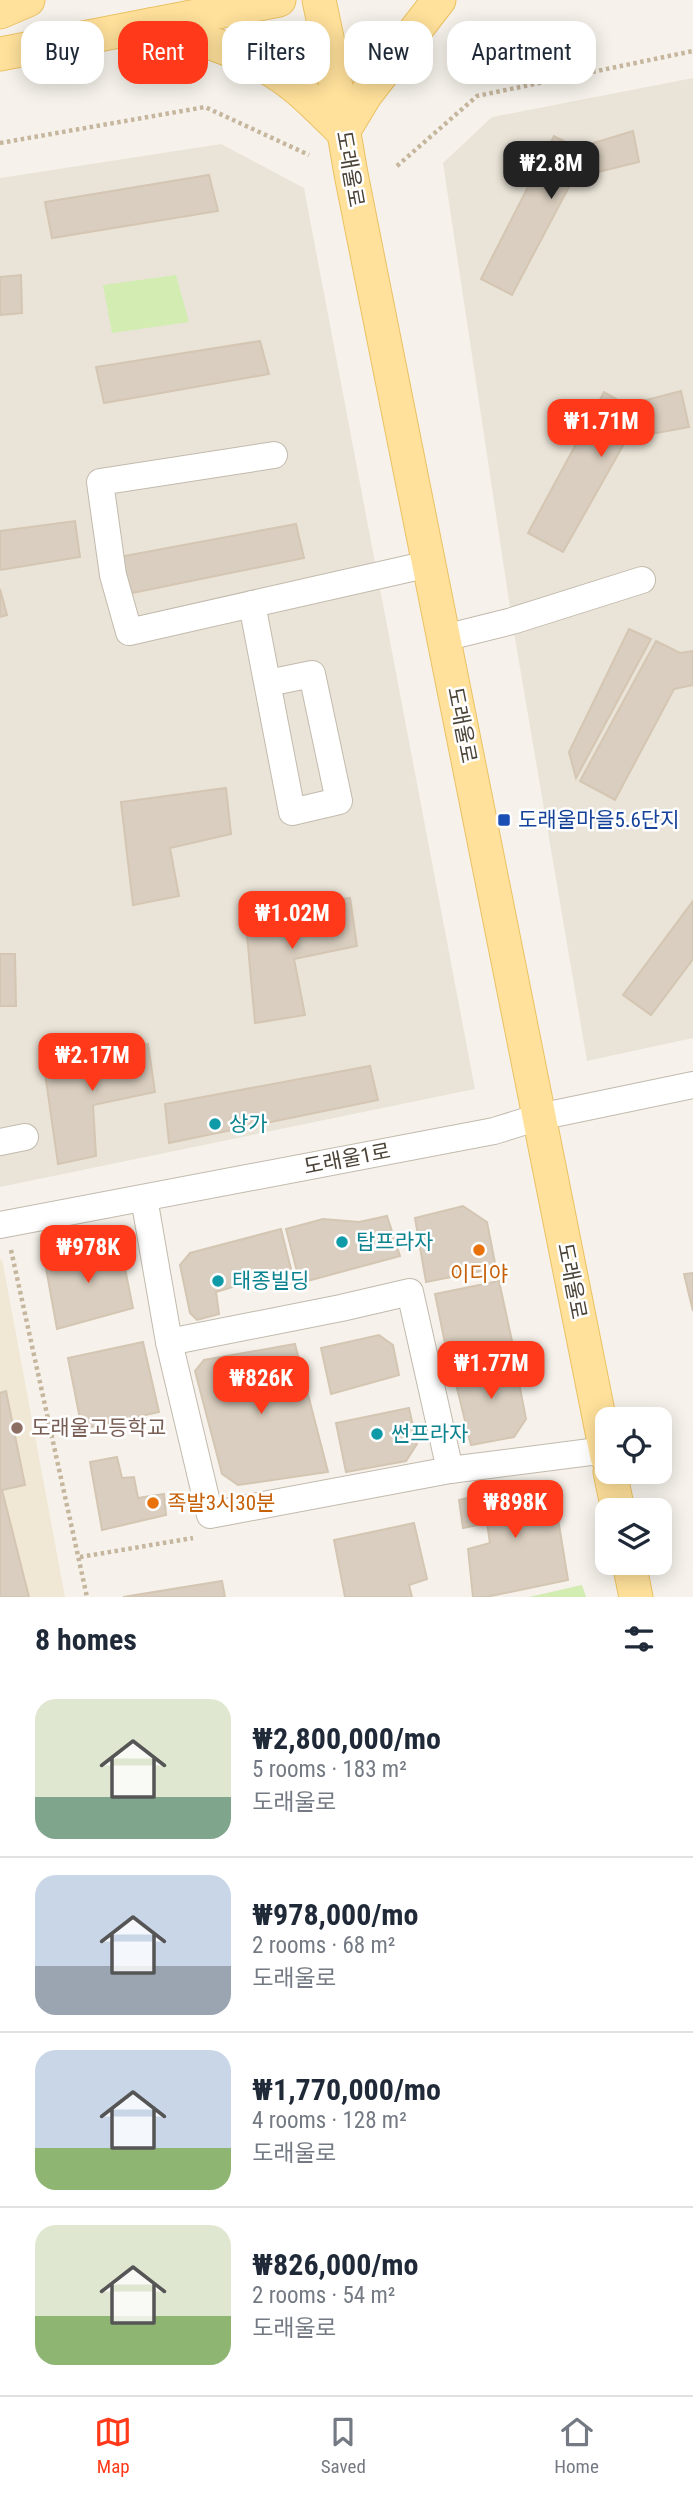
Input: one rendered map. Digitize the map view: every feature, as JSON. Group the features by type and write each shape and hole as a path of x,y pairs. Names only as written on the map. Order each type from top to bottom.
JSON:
{"main road":[{"path":"0,12 27,0"},
{"path":"171,21 279,0"},
{"name":"도래울로","path":"319,0 597,1407"},
{"path":"208,44 242,55 272,70 306,95 343,132 366,94 439,0"},
{"path":"0,54 118,31"},
{"path":"631,1575 636,1597"}],"street":[{"path":"274,455 100,482 113,575 130,632 429,564"},
{"path":"444,638 512,621 642,580"},
{"path":"251,604 292,812 340,801 312,674 268,683"},
{"name":"도래울1로","path":"0,1225 494,1131 539,1117 693,1085"},
{"path":"144,1198 169,1342 210,1515 450,1470 595,1461"},
{"path":"169,1342 410,1292 450,1470"}],"path":[{"path":"397,166 477,96 693,51"},
{"path":"0,143 205,107 309,155"},
{"path":"11,1250 87,1597"},
{"path":"80,1557 193,1538"}],"shaded area":[{"path":"693,78 693,1038 587,1061 512,621 443,163 492,117"},
{"path":"221,144 304,188 475,1089 0,1187 0,178"},
{"name":"도래울고등학교","path":"2,1259 65,1597 0,1597"}],"green space":[{"path":"176,275 189,322 112,333 103,285"},
{"path":"582,1585 586,1597 529,1597"}],"building":[{"path":"633,131 639,162 585,175 572,181 512,295 481,279 554,136 577,148"},
{"path":"209,175 218,211 52,238 45,202"},
{"path":"21,275 22,313 0,315 0,277"},
{"path":"260,341 269,374 104,403 96,367"},
{"path":"681,391 689,427 635,437 625,442 563,552 528,533 604,392 627,405"},
{"path":"75,521 80,557 0,570 0,531"},
{"path":"296,524 304,558 127,594 119,557"},
{"path":"0,589 7,615 0,617"},
{"path":"629,629 651,639 576,778 569,752"},
{"path":"656,641 680,653 693,651 693,685 674,689 615,800 580,781"},
{"path":"226,788 231,834 170,848 179,896 133,905 121,802"},
{"path":"350,898 357,946 294,959 305,1015 255,1023 245,913"},
{"path":"693,901 693,959 651,1015 623,995"},
{"path":"0,954 15,954 16,1006 0,1006"},
{"path":"148,1044 155,1092 93,1105 96,1156 58,1164 43,1059"},
{"name":"상가","path":"370,1066 378,1100 169,1143 165,1104"},
{"path":"463,1206 487,1222 496,1268 426,1282 415,1218"},
{"name":"탑프라자","path":"387,1216 400,1256 300,1283 286,1229 323,1219 359,1222"},
{"name":"태종빌딩","path":"281,1229 291,1269 216,1292 219,1314 197,1320 190,1313 180,1265 190,1253"},
{"path":"120,1244 133,1308 57,1329 44,1257"},
{"path":"693,1273 693,1311 684,1274"},
{"path":"499,1281 514,1350 449,1363 435,1294"},
{"path":"379,1335 393,1345 399,1375 331,1394 321,1348"},
{"path":"143,1342 159,1412 82,1429 68,1358"},
{"path":"295,1344 328,1472 238,1485 222,1474 195,1371 204,1360"},
{"path":"514,1357 526,1419 514,1437 471,1445 453,1372"},
{"path":"6,1391 25,1485 2,1490 29,1597 0,1597 0,1393"},
{"name":"썬프라자","path":"409,1408 417,1444 406,1461 346,1472 336,1423"},
{"path":"117,1457 122,1478 134,1477 138,1498 164,1494 166,1515 102,1530 90,1462"},
{"path":"530,1482 554,1494 568,1580 486,1597 473,1597 468,1549 490,1543 487,1523 463,1528 459,1500"},
{"path":"414,1523 427,1579 409,1585 412,1597 345,1597 334,1540"},
{"path":"222,1581 225,1597 123,1597"}],"place":[{"name":"도래울마을5.6단지","path":"504,820"},
{"name":"상가","path":"215,1124"},
{"name":"탑프라자","path":"342,1242"},
{"name":"이디야","path":"479,1250"},
{"name":"태종빌딩","path":"218,1281"},
{"name":"도래울고등학교","path":"17,1428"},
{"name":"썬프라자","path":"377,1434"},
{"name":"족발3시30분","path":"153,1503"}]}
